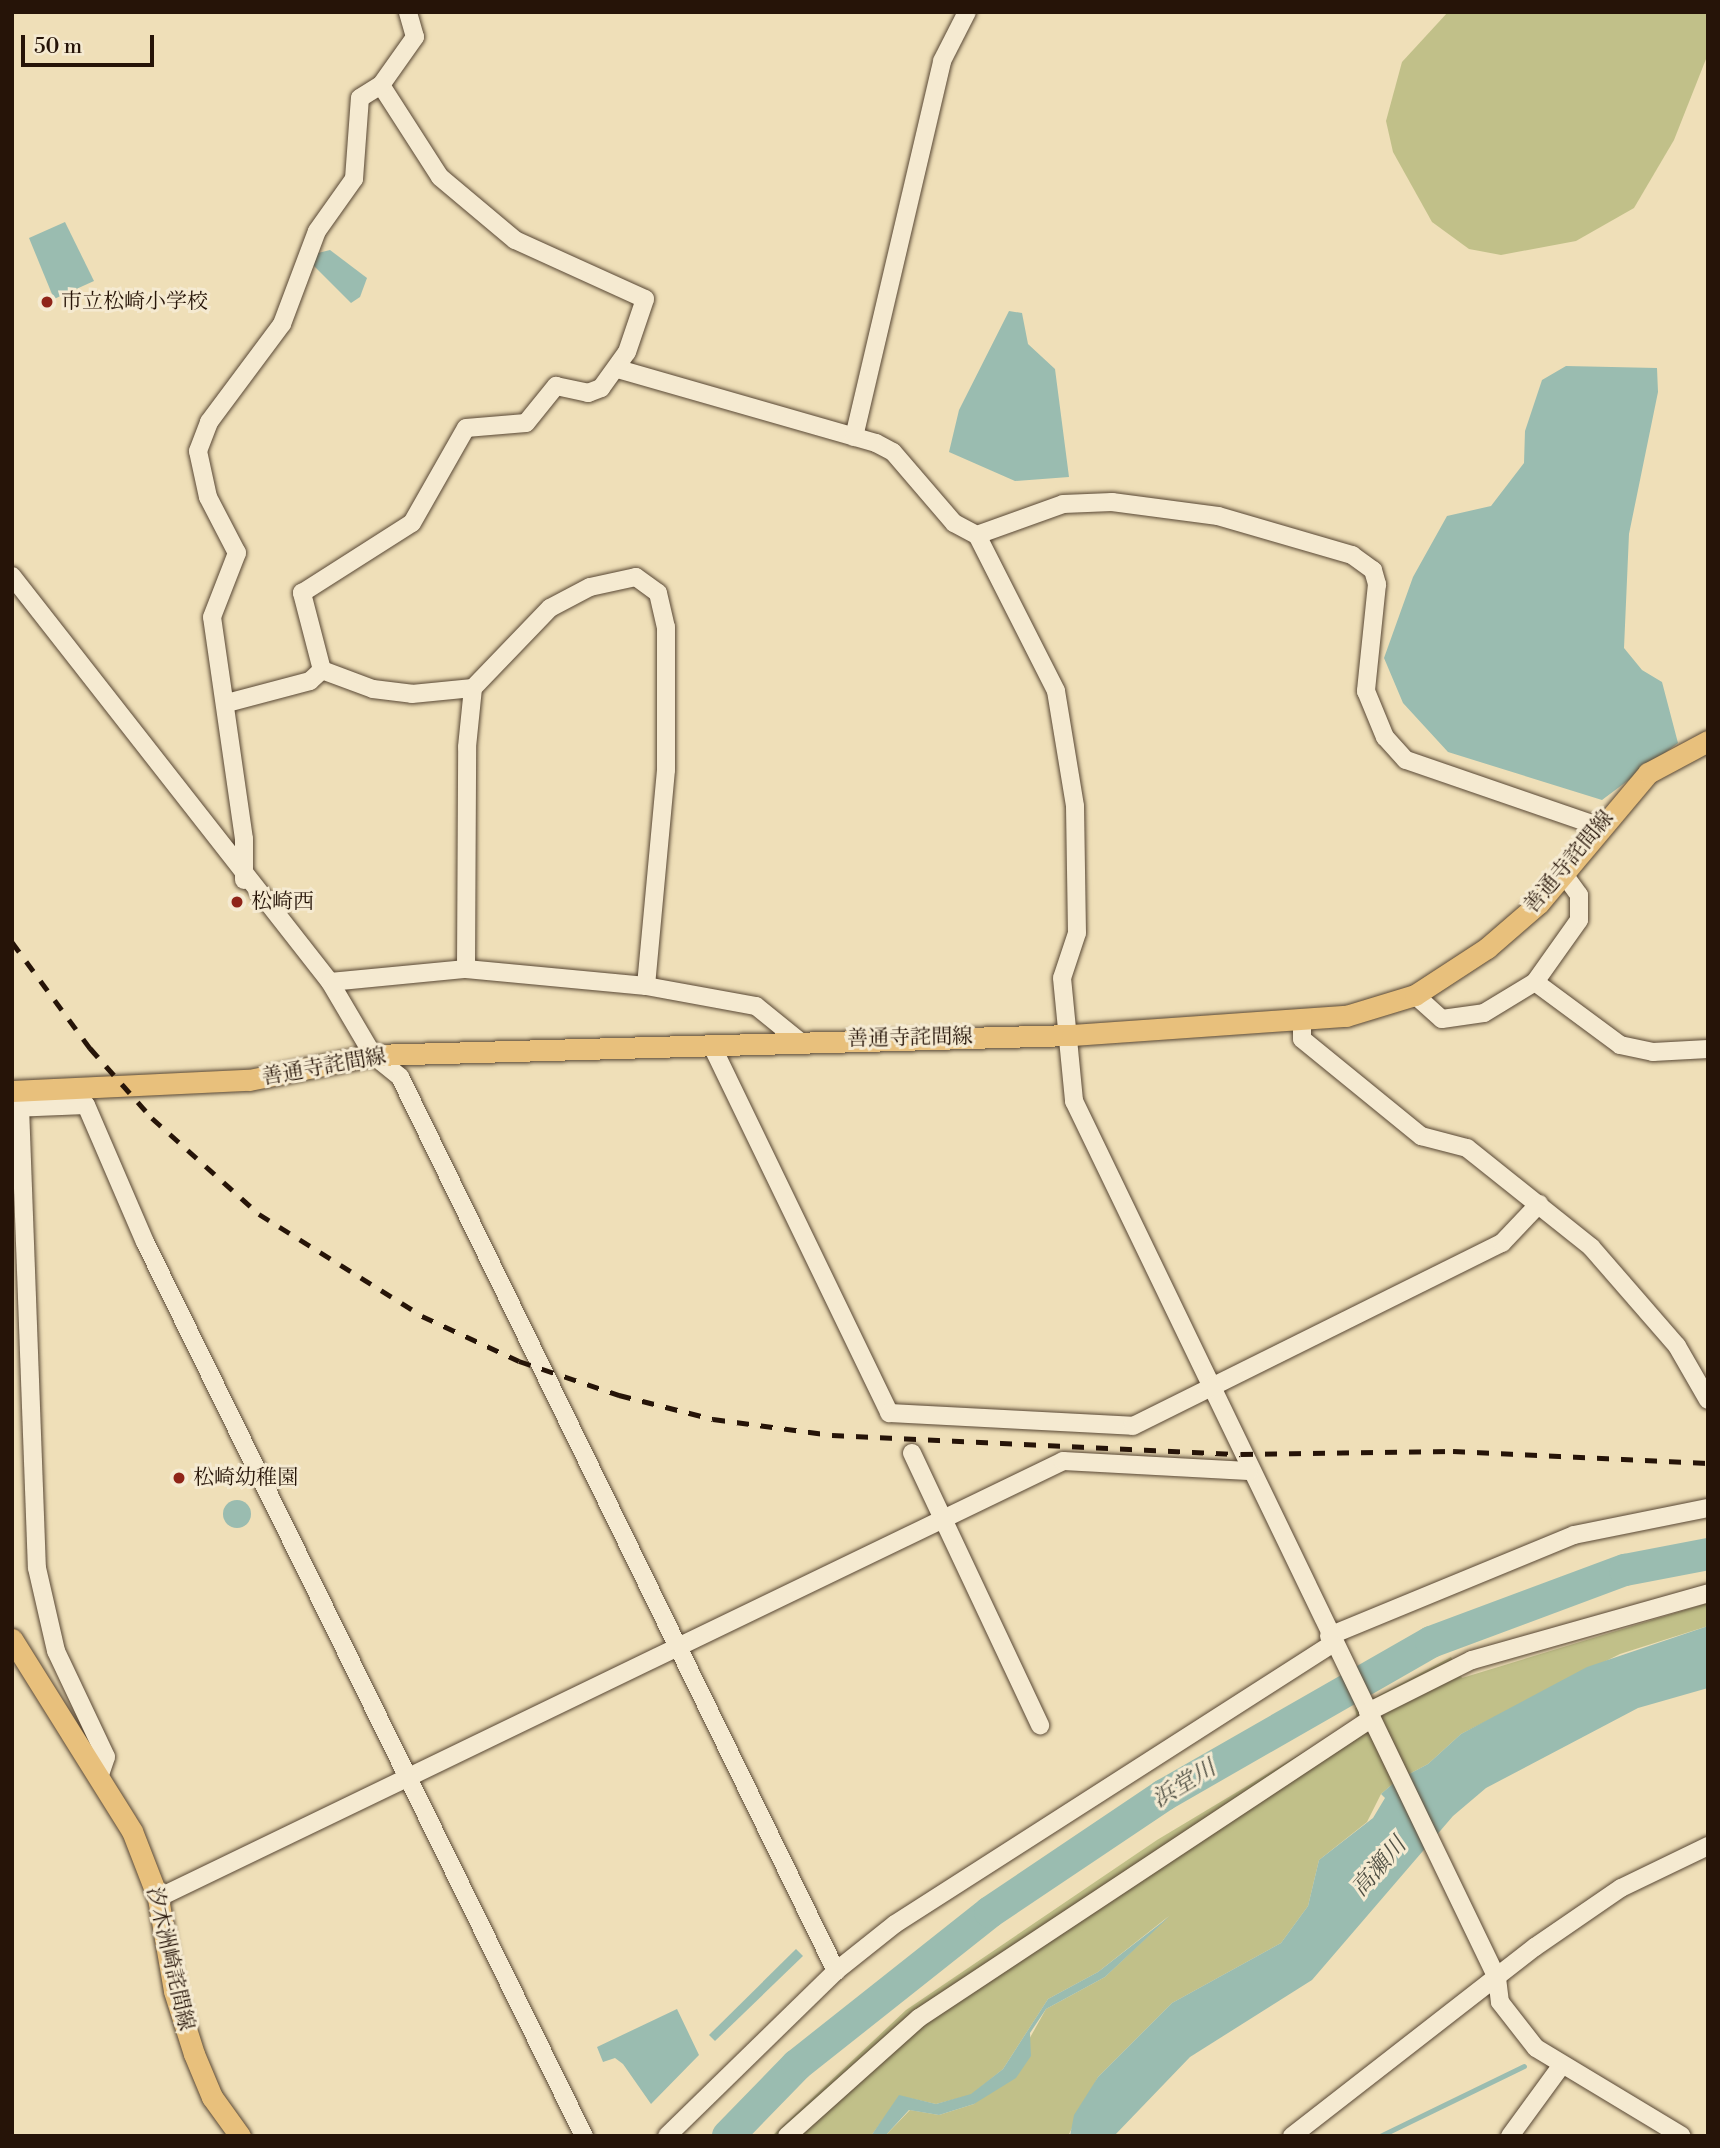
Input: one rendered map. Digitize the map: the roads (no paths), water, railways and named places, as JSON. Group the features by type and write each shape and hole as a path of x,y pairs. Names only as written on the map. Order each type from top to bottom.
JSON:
{"main road":[{"name":"善通寺詫間線","path":"15,1102 249,1080 373,1055 798,1040 1072,1035 1346,1016 1415,995 1487,948 1563,874 1598,826 1648,773 1708,741"},
{"name":"汐木洲崎詫間線","path":"12,1639 132,1831 158,1898 174,1992 194,2054 212,2097 240,2136"}],"street":[{"path":"244,880 227,703 212,617 237,553 208,497 198,451 209,422 286,316 317,231 354,179 360,98 381,85 415,37 408,12"},
{"path":"854,437 942,61 967,12"},
{"path":"321,670 302,593 412,523 466,428 519,427 556,386 596,392 618,369 645,299 515,240 440,177 381,85"},
{"path":"618,369 854,437 893,452 954,523 977,535 1056,691 1075,806 1077,933 1062,978 1072,1035 1074,1101 1330,1640 1495,1974 1500,2002 1515,2026 1561,2066 1682,2136"},
{"path":"977,535 1063,504 1112,502 1218,516 1352,555 1373,570 1377,584 1366,691 1385,737 1406,760 1598,826"},
{"path":"12,576 244,880 330,982 373,1055 400,1077 677,1652 836,1972"},
{"path":"466,969 467,747 473,688 550,608 590,587 636,577 658,593 666,628 667,732 646,986"},
{"path":"227,703 310,681 321,670"},
{"path":"321,670 373,689 412,694 473,688"},
{"path":"1415,995 1443,1019 1484,1013 1535,982 1579,920 1579,895 1563,874"},
{"path":"330,982 466,969 646,986 756,1006 798,1040"},
{"path":"1535,982 1620,1045 1653,1052 1708,1049"},
{"path":"1302,1020 1302,1039 1421,1136 1467,1148 1591,1247 1677,1346 1708,1400"},
{"path":"711,1044 889,1413 1133,1426 1502,1243 1539,1204"},
{"path":"99,1776 106,1757 55,1651 37,1568 15,1102 86,1105 145,1241 584,2136"},
{"path":"912,1453 1040,1725"},
{"path":"158,1898 677,1652 1063,1461 1249,1471"},
{"path":"667,2136 836,1972 975,1869 1330,1640 1460,1577 1574,1535 1708,1507"},
{"path":"788,2136 919,2018 1369,1715 1472,1660 1708,1593"},
{"path":"1292,2136 1425,2027 1495,1974 1621,1888 1708,1846"},
{"path":"1510,2136 1561,2066"}],"water":[{"path":"65,222 94,281 54,299 29,238"},
{"path":"330,250 367,278 360,297 351,303 310,262 314,254"},
{"path":"1009,311 1022,313 1028,344 1055,369 1069,477 1015,481 949,452 959,410"},
{"path":"1566,366 1657,368 1658,392 1629,534 1624,648 1642,670 1662,682 1678,743 1602,800 1448,752 1403,703 1384,658 1413,577 1447,516 1491,506 1524,463 1525,431 1542,380"},
{"path":"237,1500 247,1504 251,1514 247,1524 237,1528 227,1524 223,1514 227,1504"},
{"name":"高瀬川","path":"1708,1626 1708,1688 1638,1708 1486,1788 1453,1816 1312,1980 1190,2057 1114,2136 1070,2136 1074,2115 1098,2077 1172,2003 1281,1943 1308,1906 1319,1860 1373,1818 1385,1798 1381,1794 1396,1781 1428,1764 1461,1734 1587,1667"},
{"path":"1170,1916 1105,1977 1046,2009 1030,2033 1031,2056 1016,2078 974,2104 939,2115 909,2110 885,2136 871,2136 899,2095 936,2104 971,2094 1003,2069 1048,1999 1098,1972"},
{"path":"796,1949 803,1956 715,2041 709,2035"},
{"path":"677,2009 699,2055 651,2104 623,2064 615,2058 603,2062 597,2047"}],"waterway":[{"name":"浜堂川","path":"728,2136 797,2065 990,1912 1164,1795 1431,1642 1625,1570 1708,1554"},
{"path":"1380,2136 1524,2066"}],"railway":[{"path":"12,942 90,1048 152,1118 259,1214 422,1316 519,1361 619,1395 713,1419 832,1435 1241,1454 1453,1451 1708,1463"}],"place":[{"name":"市立松崎小学校","path":"47,302"},
{"name":"松崎西","path":"237,902"},
{"name":"松崎幼稚園","path":"179,1478"}]}
